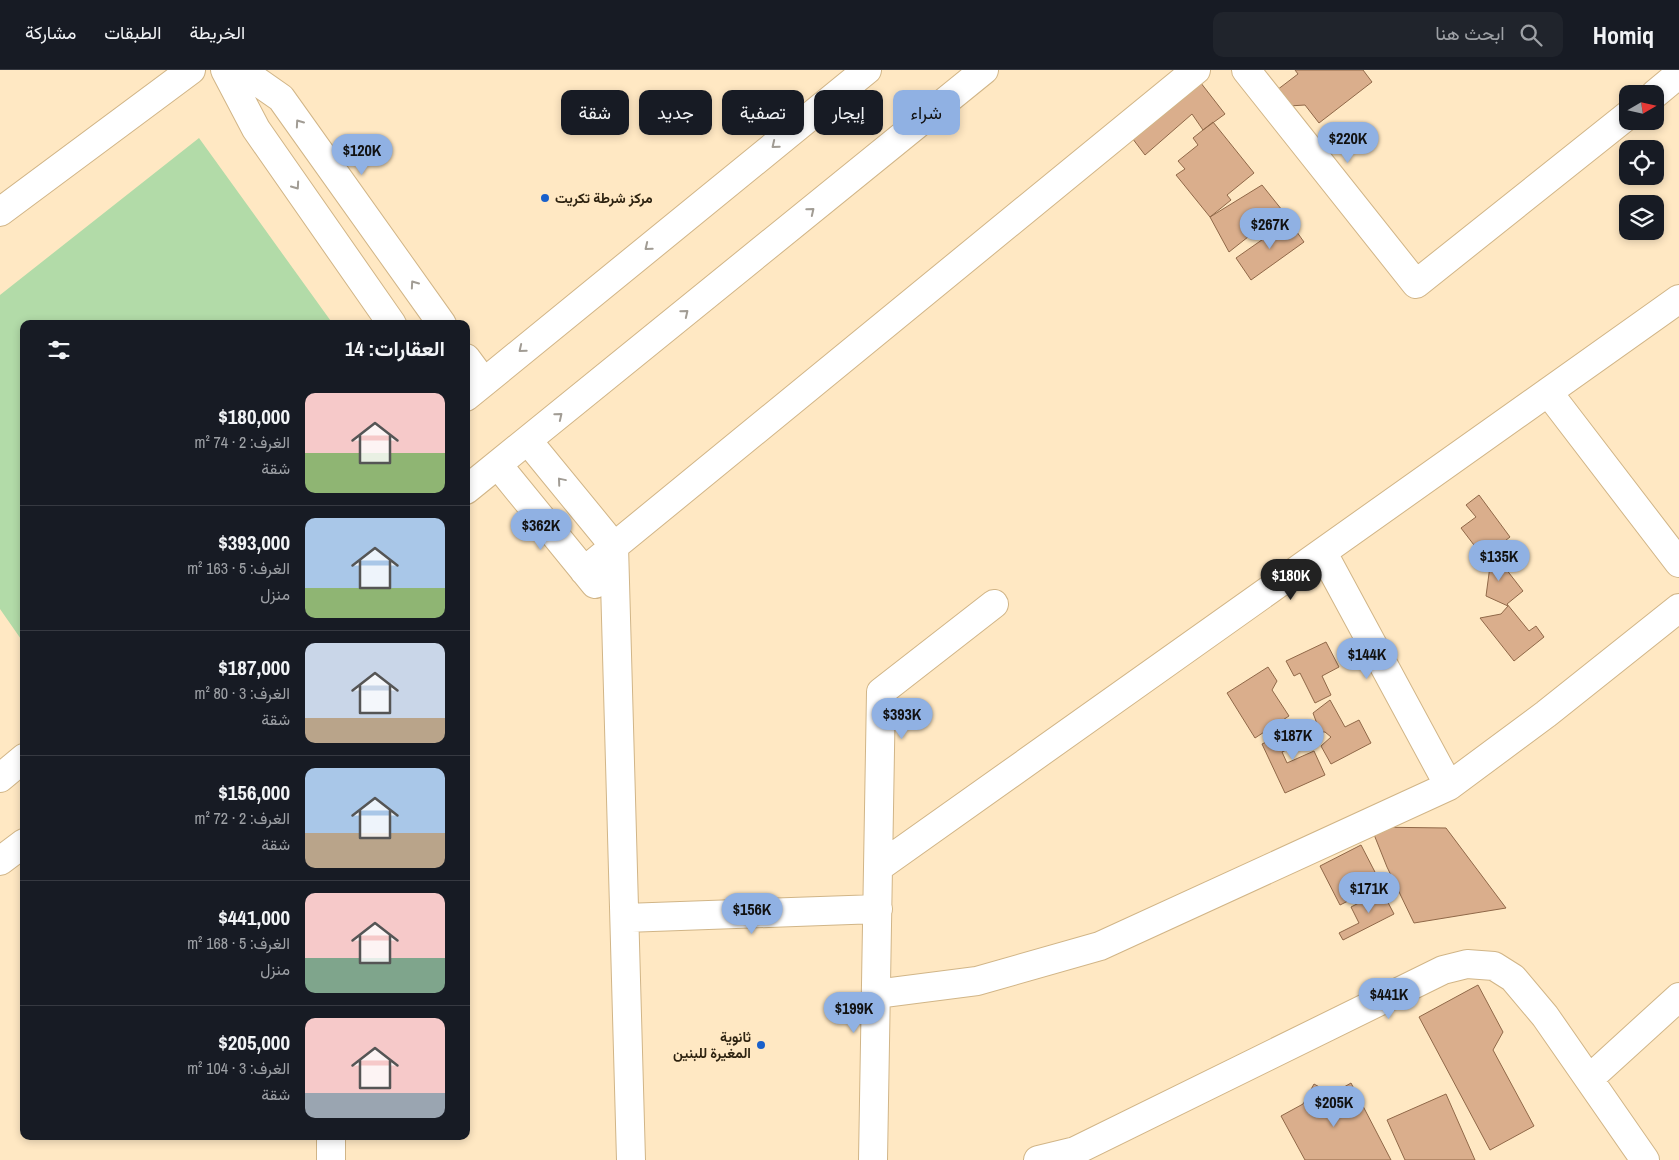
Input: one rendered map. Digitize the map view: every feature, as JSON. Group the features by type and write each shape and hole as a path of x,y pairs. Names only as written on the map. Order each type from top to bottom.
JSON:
{"street":[{"path":"0,212 191,70"},
{"path":"225,70 256,129 389,320"},
{"path":"241,70 281,98 439,320"},
{"path":"470,374 474,389 867,70"},
{"path":"470,487 984,70"},
{"path":"584,571 1196,70"},
{"path":"1246,70 1416,284 1619,122"},
{"path":"1664,86 1679,74"},
{"path":"879,867 1548,392 1677,304"},
{"path":"1548,392 1679,563"},
{"path":"528,441 614,546 632,1160"},
{"path":"498,466 616,611"},
{"path":"1322,553 1450,786"},
{"path":"873,1160 881,692 994,604"},
{"path":"876,994 977,981 1100,946 1450,786 1546,714 1679,608"},
{"path":"0,778 20,761"},
{"path":"0,861 20,845"},
{"path":"625,918 878,909"},
{"path":"1038,1160 1074,1156 1443,970 1467,964 1494,966 1513,978 1546,1016 1645,1160"},
{"path":"1589,1079 1679,997"},
{"path":"331,1140 331,1160"}],"green space":[{"path":"199,138 330,320 20,320 20,638 0,609 0,295"}],"building":[{"path":"1295,70 1363,70 1372,82 1319,123 1305,105 1289,106 1277,90 1298,74"},
{"path":"1197,78 1225,114 1203,130 1192,114 1145,155 1126,130"},
{"path":"1213,122 1254,173 1227,195 1231,200 1210,217 1176,175 1185,169 1178,161 1198,145 1193,138"},
{"path":"1262,185 1282,210 1229,252 1210,217"},
{"path":"1289,221 1304,242 1251,280 1236,258"},
{"path":"1479,495 1510,537 1492,551 1523,591 1507,604 1529,631 1536,626 1544,637 1514,661 1480,618 1501,614 1508,606 1486,596 1490,566 1461,528 1476,517 1466,505"},
{"path":"1326,642 1339,667 1322,676 1331,695 1315,703 1300,673 1294,676 1286,661"},
{"path":"1268,667 1277,681 1272,690 1289,716 1255,738 1227,693"},
{"path":"1330,700 1345,727 1359,720 1371,743 1331,764 1321,746 1331,737 1325,732 1320,732 1313,713"},
{"path":"1301,726 1308,740 1282,752 1287,763 1314,751 1325,775 1285,793 1262,744"},
{"path":"1371,827 1446,828 1506,908 1414,923 1387,867"},
{"path":"1361,845 1376,874 1357,884 1362,894 1340,905 1320,866"},
{"path":"1382,891 1394,914 1343,940 1339,933 1359,923 1351,907"},
{"path":"1478,985 1503,1032 1493,1050 1534,1126 1490,1150 1419,1017"},
{"path":"1351,1083 1391,1160 1305,1160 1281,1116 1303,1104 1314,1084 1332,1094"},
{"path":"1446,1094 1475,1160 1405,1160 1387,1120"}],"place":[{"name":"مركز شرطة تكريت","path":"545,198"},
{"name":"ثانوية المغيرة للبنين","path":"761,1045"}]}
